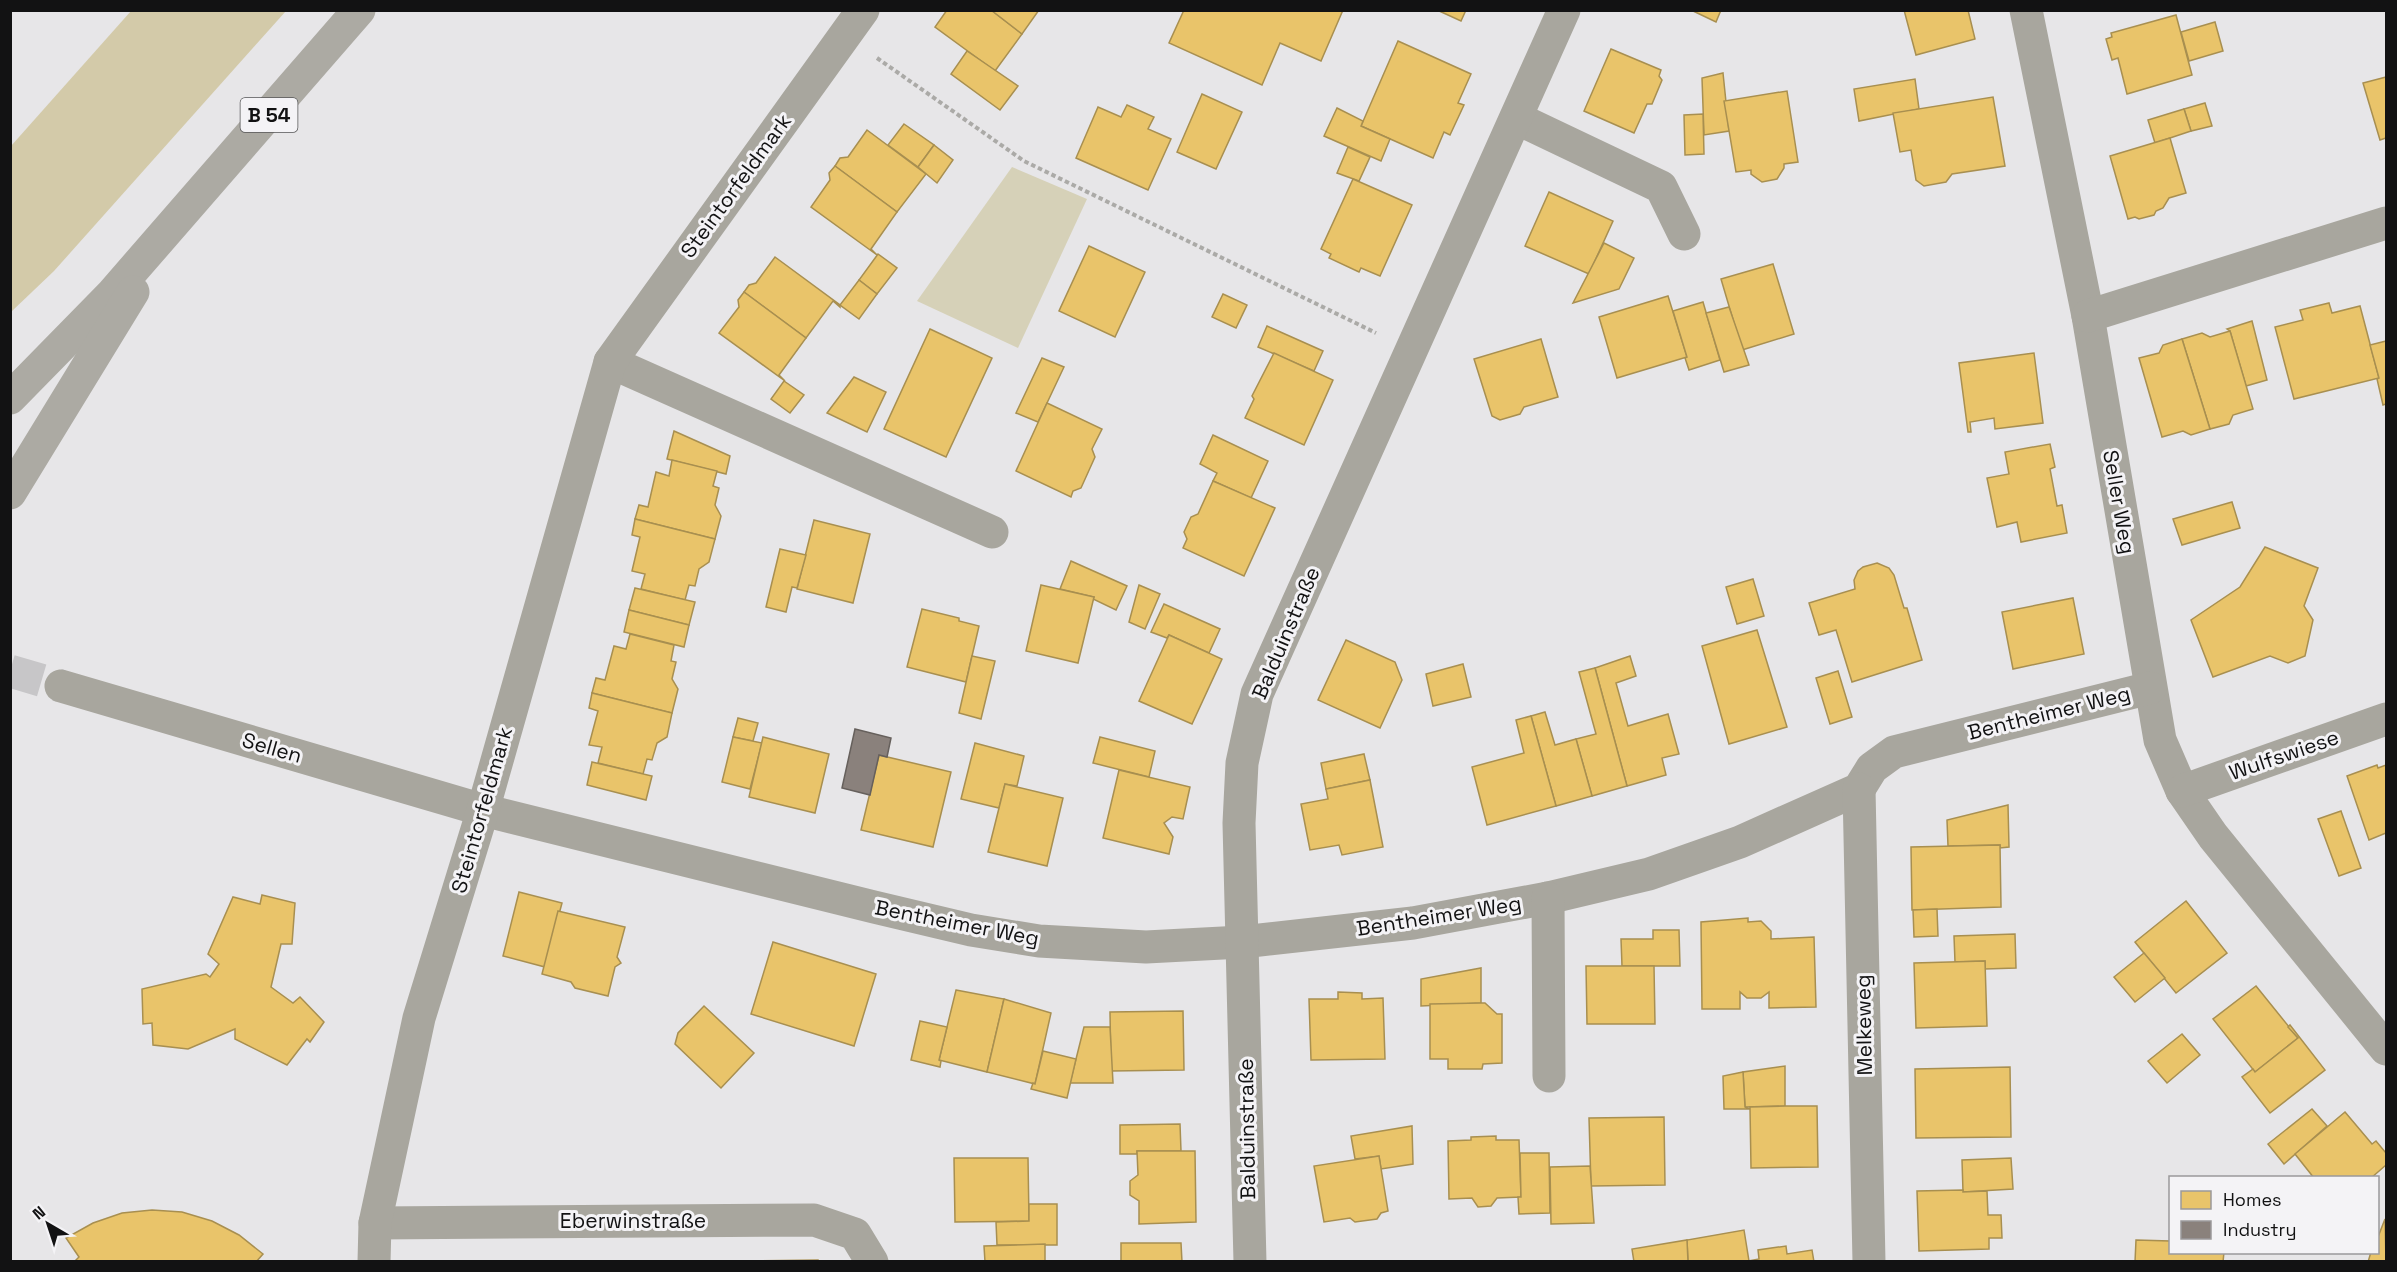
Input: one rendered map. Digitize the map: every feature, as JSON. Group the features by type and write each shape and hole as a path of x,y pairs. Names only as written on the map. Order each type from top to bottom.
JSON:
{"highway":[{"name":"B 54","path":"10,398 72,337 179,219 359,10"},
{"path":"10,493 179,219"}],"street":[{"name":"Balduinstraße","path":"1250,1262 1239,823 1242,763 1257,694 1564,10"},
{"name":"Seller Weg","path":"2026,10 2088,316 2150,688"},
{"name":"Steintorfeldmark","path":"374,1262 375,1223 419,1018 483,810 610,362 854,23"},
{"path":"1516,118 1660,187 1684,234"},
{"path":"2088,316 2386,223"},
{"path":"610,362 992,532"},
{"name":"Sellen","path":"61,686 483,810"},
{"name":"Bentheimer Weg","path":"483,810 971,930 1039,941 1146,947 1242,942 1413,923 1548,898 1649,874 1740,842 1859,789 1872,768 1894,752 2150,688 2160,740 2182,791 2213,836 2386,1049"},
{"name":"Wulfswiese","path":"2182,791 2386,719"},
{"name":"Melkeweg","path":"1859,789 1869,1262"},
{"name":"Bentheimer Weg","path":"1548,898 1549,1076"},
{"name":"Eberwinstraße","path":"375,1223 814,1220 855,1234 872,1262"}],"path":[{"path":"854,23 1024,161 1412,350"}],"shaded area":[{"path":"131,11 286,11 54,271 11,312 11,146"},
{"path":"1012,167 1087,199 1018,348 917,301"}],"building: Homes":[{"path":"947,10 991,10 1022,34 995,71 935,27"},
{"path":"991,10 1039,10 1022,34"},
{"path":"1184,10 1343,10 1321,61 1280,43 1262,85 1169,43"},
{"path":"1437,10 1466,10 1461,21"},
{"path":"1691,10 1721,10 1716,22"},
{"path":"1904,10 1968,10 1975,39 1916,55"},
{"path":"2176,15 2192,75 2127,94 2118,58 2112,60 2106,39 2112,37 2111,33"},
{"path":"2215,22 2223,51 2189,61 2181,32"},
{"path":"1398,41 1471,74 1458,103 1464,105 1450,135 1444,132 1433,158 1361,126"},
{"path":"1611,49 1661,70 1659,76 1662,80 1652,104 1647,104 1634,133 1584,111"},
{"path":"967,51 1018,86 1000,110 951,74"},
{"path":"1723,73 1729,131 1704,135 1702,78"},
{"path":"2386,77 2386,138 2380,140 2363,83"},
{"path":"1915,79 1919,109 1859,121 1854,89"},
{"path":"1787,91 1798,162 1784,164 1777,179 1762,182 1751,174 1751,170 1736,172 1724,101"},
{"path":"1202,94 1242,112 1216,169 1177,152"},
{"path":"1993,97 2005,166 1952,174 1946,182 1924,186 1916,180 1911,150 1900,152 1893,113"},
{"path":"2205,103 2212,126 2191,131 2184,109"},
{"path":"1127,105 1154,117 1148,129 1171,139 1148,190 1076,158 1098,107 1121,117"},
{"path":"1337,108 1363,121 1361,126 1390,139 1381,161 1324,136"},
{"path":"2184,109 2191,131 2155,143 2148,120"},
{"path":"1703,114 1704,154 1685,155 1684,115"},
{"path":"904,124 934,145 918,167 888,145"},
{"path":"867,130 926,174 897,212 835,166 840,158 848,157"},
{"path":"2170,138 2186,193 2169,198 2163,208 2156,211 2154,215 2128,219 2110,156"},
{"path":"934,145 953,160 937,183 918,167"},
{"path":"1348,147 1370,157 1359,181 1337,173"},
{"path":"835,166 897,212 871,249 877,255 811,207 830,180 829,173"},
{"path":"1353,179 1412,205 1380,276 1361,268 1359,272 1329,258 1331,254 1321,249"},
{"path":"1549,192 1613,221 1589,274 1525,246"},
{"path":"1604,243 1634,258 1619,289 1573,303"},
{"path":"1089,246 1145,272 1115,337 1059,311"},
{"path":"878,254 897,268 877,294 859,280"},
{"path":"775,257 840,305 840,307 833,301 806,338 744,292 749,285 756,283"},
{"path":"1773,264 1794,334 1742,350 1721,279"},
{"path":"859,280 877,294 859,319 840,305"},
{"path":"744,292 806,338 779,375 785,381 719,333 739,307 738,300"},
{"path":"1223,294 1247,305 1236,328 1212,317"},
{"path":"1668,296 1687,357 1617,378 1599,317"},
{"path":"1703,302 1720,360 1689,370 1673,311"},
{"path":"2329,303 2332,313 2360,306 2379,378 2294,399 2275,327 2303,320 2300,310"},
{"path":"1729,307 1749,365 1724,372 1706,313"},
{"path":"2252,321 2267,380 2246,386 2230,331 2227,329"},
{"path":"1267,326 1323,351 1314,371 1258,347"},
{"path":"930,329 992,358 946,457 884,429"},
{"path":"2230,331 2253,409 2233,415 2229,424 2210,429 2182,339 2202,333 2210,337"},
{"path":"1541,339 1558,397 1524,407 1520,414 1500,420 1492,416 1474,359"},
{"path":"2182,339 2210,429 2191,435 2183,431 2162,437 2139,358 2159,353 2163,345"},
{"path":"2386,341 2386,404 2383,405 2377,379 2379,378 2370,345"},
{"path":"1274,353 1333,380 1304,445 1245,418 1254,399 1252,396"},
{"path":"2034,353 2043,423 1995,429 1994,418 1970,422 1971,432 1968,432 1959,363"},
{"path":"1042,358 1064,367 1038,422 1016,413"},
{"path":"854,377 886,392 867,432 827,413"},
{"path":"784,381 804,395 790,413 771,399"},
{"path":"1047,403 1102,429 1092,449 1095,457 1081,488 1073,491 1071,497 1016,471"},
{"path":"674,431 730,456 726,474 667,459"},
{"path":"1213,435 1268,461 1251,498 1213,481 1217,473 1200,464"},
{"path":"2050,444 2055,467 2050,469 2057,506 2062,505 2067,533 2021,542 2017,522 1997,527 1987,478 2009,474 2005,452"},
{"path":"672,460 717,471 713,486 719,488 715,505 721,516 715,539 635,519 639,505 648,507 656,472 669,476"},
{"path":"1213,481 1275,508 1244,576 1183,548 1187,539 1184,532 1191,517 1198,514"},
{"path":"2232,502 2240,528 2182,545 2173,519"},
{"path":"635,519 715,539 709,562 699,569 695,586 689,585 685,600 641,589 645,574 632,571 640,537 632,535"},
{"path":"814,520 870,534 853,603 797,589"},
{"path":"2265,547 2318,568 2304,606 2313,620 2305,656 2288,663 2270,656 2213,677 2191,620 2240,587"},
{"path":"780,549 806,555 797,588 792,587 786,612 766,607"},
{"path":"1071,561 1127,586 1116,610 1093,599 1094,597 1060,589"},
{"path":"1877,563 1889,568 1894,575 1904,608 1907,608 1922,660 1852,682 1836,630 1819,635 1809,603 1855,589 1854,580 1858,571"},
{"path":"1753,579 1764,616 1737,624 1726,587"},
{"path":"1041,585 1094,597 1078,663 1026,651"},
{"path":"1139,585 1160,594 1145,629 1129,622"},
{"path":"635,588 695,602 689,625 629,610"},
{"path":"2073,598 2084,654 2013,669 2002,612"},
{"path":"1164,604 1220,629 1209,653 1169,635 1167,638 1151,632"},
{"path":"922,609 959,618 959,621 979,626 966,682 907,667"},
{"path":"629,610 689,625 684,647 624,632"},
{"path":"1757,630 1787,727 1729,744 1702,646"},
{"path":"630,634 674,645 671,661 676,662 672,679 678,689 672,713 592,693 596,678 605,680 614,646 626,649"},
{"path":"1169,635 1222,659 1192,724 1139,701"},
{"path":"1346,640 1395,662 1402,680 1380,728 1318,700"},
{"path":"972,656 995,661 981,719 959,713"},
{"path":"1630,656 1636,676 1616,683 1628,726 1668,714 1679,754 1662,758 1666,775 1627,786 1595,668"},
{"path":"1463,664 1471,697 1433,706 1426,674"},
{"path":"1595,668 1627,786 1592,796 1576,739 1596,734 1579,672"},
{"path":"1838,671 1852,717 1830,724 1816,678"},
{"path":"592,693 672,713 667,737 657,743 652,760 647,759 643,774 598,763 602,747 589,745 598,711 589,708"},
{"path":"1545,712 1555,745 1576,739 1592,796 1556,806 1531,716"},
{"path":"1531,716 1556,806 1487,825 1472,767 1524,753 1516,720"},
{"path":"738,718 758,723 753,741 733,737"},
{"path":"733,737 762,743 750,789 722,782"},
{"path":"763,737 829,754 815,813 749,797"},
{"path":"1100,737 1155,751 1149,777 1093,763"},
{"path":"975,743 1024,756 1017,786 1005,784 999,808 961,799"},
{"path":"1364,754 1370,780 1326,789 1321,763"},
{"path":"879,755 951,772 933,847 861,830"},
{"path":"592,762 652,776 646,800 587,785"},
{"path":"2377,765 2378,768 2386,765 2386,833 2369,840 2347,776"},
{"path":"1119,770 1190,787 1183,819 1172,817 1164,823 1173,837 1169,854 1103,838"},
{"path":"1370,780 1383,847 1342,855 1339,845 1310,850 1301,804 1328,799 1326,789"},
{"path":"1005,784 1063,798 1047,866 988,852"},
{"path":"2008,805 2009,847 2000,848 2000,845 1948,846 1947,820"},
{"path":"2341,811 2361,868 2339,876 2318,819"},
{"path":"2000,845 2001,907 1912,910 1911,847"},
{"path":"519,892 562,903 545,967 503,956"},
{"path":"262,895 295,903 292,944 281,944 271,987 293,1003 300,997 324,1022 310,1042 307,1039 287,1065 235,1039 235,1029 188,1049 153,1045 152,1023 143,1024 142,989 206,974 210,977 219,964 208,954 233,897 260,904"},
{"path":"2186,901 2227,953 2176,993 2135,942"},
{"path":"1937,909 1938,936 1914,937 1913,910"},
{"path":"558,911 625,927 617,957 621,963 615,967 608,996 575,988 571,982 542,974"},
{"path":"1748,918 1748,922 1761,921 1771,931 1771,939 1814,937 1816,1007 1769,1008 1769,992 1761,998 1747,998 1740,992 1740,1009 1702,1009 1701,922"},
{"path":"1653,930 1679,930 1680,966 1622,966 1621,939 1653,939"},
{"path":"2015,934 2016,968 1985,969 1985,961 1955,962 1954,936"},
{"path":"773,942 876,974 854,1046 751,1014"},
{"path":"2144,953 2165,978 2135,1002 2114,977"},
{"path":"1985,961 1987,1026 1916,1028 1914,963"},
{"path":"1586,966 1654,966 1655,1024 1587,1024"},
{"path":"1481,968 1481,1003 1421,1006 1421,979"},
{"path":"2256,986 2298,1038 2255,1072 2213,1019"},
{"path":"956,990 1004,999 987,1072 939,1060"},
{"path":"1338,992 1362,993 1362,999 1383,998 1385,1059 1311,1060 1309,999 1338,999"},
{"path":"1004,999 1051,1013 1035,1084 987,1072"},
{"path":"1485,1003 1497,1014 1502,1014 1502,1063 1483,1064 1482,1069 1448,1069 1448,1059 1430,1059 1430,1004"},
{"path":"704,1006 754,1053 721,1088 675,1044 678,1033"},
{"path":"1183,1011 1184,1070 1111,1071 1110,1012"},
{"path":"920,1021 947,1027 939,1060 941,1061 940,1067 911,1060"},
{"path":"2290,1025 2325,1070 2270,1113 2242,1077 2253,1069 2255,1072 2298,1038 2288,1027"},
{"path":"1084,1027 1110,1027 1113,1083 1070,1083"},
{"path":"2182,1034 2200,1055 2167,1083 2148,1061"},
{"path":"1043,1051 1076,1059 1067,1098 1031,1089 1033,1083 1035,1084"},
{"path":"1785,1066 1785,1106 1745,1107 1743,1072"},
{"path":"2010,1067 2011,1137 1916,1138 1915,1069"},
{"path":"1743,1072 1745,1107 1750,1109 1724,1109 1723,1076"},
{"path":"1817,1106 1818,1167 1751,1168 1750,1107"},
{"path":"2312,1109 2327,1126 2284,1164 2268,1144"},
{"path":"2345,1112 2372,1144 2376,1141 2386,1153 2386,1165 2373,1176 2312,1176 2295,1154"},
{"path":"1664,1117 1665,1185 1591,1186 1589,1118"},
{"path":"1180,1124 1181,1151 1137,1151 1137,1154 1120,1154 1120,1125"},
{"path":"1412,1126 1413,1164 1381,1169 1379,1156 1355,1159 1351,1136"},
{"path":"1496,1136 1496,1140 1519,1140 1521,1197 1497,1198 1491,1206 1478,1207 1472,1198 1449,1199 1448,1141"},
{"path":"1137,1151 1195,1151 1196,1222 1139,1224 1139,1201 1130,1195 1130,1181 1138,1175"},
{"path":"1520,1153 1549,1153 1550,1213 1519,1214"},
{"path":"1379,1156 1388,1211 1381,1213 1377,1219 1355,1222 1350,1218 1324,1222 1314,1166"},
{"path":"954,1158 1028,1158 1029,1221 955,1222"},
{"path":"2011,1158 2013,1189 1963,1192 1962,1160"},
{"path":"1590,1166 1594,1223 1551,1224 1550,1167"},
{"path":"1963,1190 1963,1192 1987,1191 1988,1215 2001,1215 2002,1238 1989,1238 1989,1249 1919,1251 1917,1191"},
{"path":"1029,1204 1057,1204 1057,1245 997,1245 996,1222 1029,1221"},
{"path":"152,1210 182,1212 212,1221 239,1235 263,1254 256,1262 74,1262 79,1257 66,1238 93,1223 122,1213"},
{"path":"2385,1219 2386,1262 2368,1262 2370,1254 2379,1254 2379,1234"},
{"path":"1744,1230 1749,1261 1688,1262 1687,1240"},
{"path":"1687,1240 1688,1262 1634,1262 1632,1249"},
{"path":"2136,1240 2169,1241 2169,1254 2224,1254 2223,1262 2135,1262"},
{"path":"1121,1243 1181,1243 1182,1262 1121,1262"},
{"path":"1045,1244 1045,1262 985,1262 984,1246"},
{"path":"1786,1246 1787,1254 1812,1250 1814,1262 1743,1262 1759,1259 1758,1250"},
{"path":"818,1260 818,1262 747,1262 747,1261"}],"building: Industry":[{"path":"855,729 891,738 887,757 879,755 870,795 842,788"}],"tunnel":[{"path":"10,671 61,686"}]}
